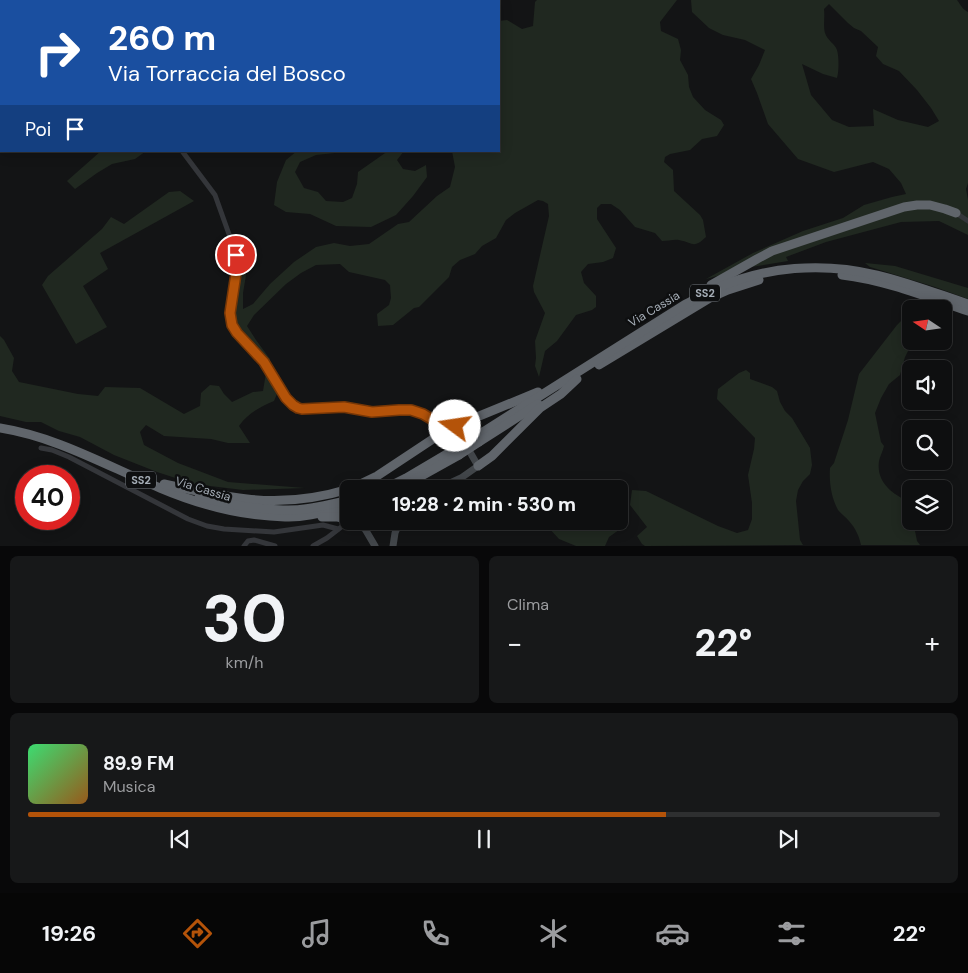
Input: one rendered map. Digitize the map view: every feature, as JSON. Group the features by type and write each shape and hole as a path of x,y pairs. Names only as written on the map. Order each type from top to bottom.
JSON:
{"highway":[{"path":"684,305 709,287 772,251 904,207 930,205 956,213"},
{"name":"Via Cassia","path":"477,440 562,382 684,305 716,288 740,279 781,270 816,267 842,269 876,274 968,304"},
{"name":"Via Cassia","path":"412,480 684,313 710,298 743,285 767,278 827,273 891,285 968,311"},
{"path":"478,466 492,456 540,408 561,394 578,379"},
{"path":"455,426 562,382"},
{"name":"Via Cassia","path":"0,422 25,427 62,439 184,493 200,497 262,509 285,510 316,508 340,503"},
{"name":"Via Cassia","path":"0,428 24,432 60,444 161,489 204,504 245,514 287,517 320,514 340,508"},
{"path":"368,480 445,431"},
{"name":"Via Cassia","path":"402,480 457,452"},
{"path":"164,484 246,499 265,500 309,498 340,492"},
{"path":"287,517 340,517"}],"street":[{"path":"183,152 215,195 235,251 237,267 230,313 232,325 264,362 290,403 302,409 344,407 372,412 411,410 433,420 445,431 455,426 478,466 457,480"},
{"path":"956,213 968,221"},
{"path":"41,448 52,450 188,519 207,526 268,532 321,525 338,529"},
{"path":"313,546 338,529"},
{"path":"366,530 375,546"},
{"path":"393,546 396,530"},
{"path":"244,546 248,541 252,540 275,546"}],"shaded area":[{"path":"537,0 677,0 660,22 661,31 678,39 681,50 680,60 688,75 689,87 693,97 705,110 721,120 724,125 717,136 702,139 690,150 670,154 665,157 664,162 673,170 674,191 703,220 706,237 696,244 677,240 662,241 655,233 635,227 620,210 611,204 601,204 597,208 597,219 616,248 613,258 603,262 588,264 581,272 584,283 596,296 596,307 576,315 557,341 545,351 539,377 535,366 535,341 545,313 534,292 533,286 549,216 548,204 538,200 506,220 496,238 482,246 475,254 460,260 452,267 449,277 419,307 414,308 393,325 378,326 377,314 389,305 391,298 390,285 385,280 349,272 340,264 316,265 301,273 286,284 254,315 247,326 270,359 267,361 240,335 233,320 234,293 241,258 247,269 243,293 243,309 253,304 270,284 294,262 316,247 334,243 350,246 369,244 398,224 409,222 437,196 450,187 455,167 452,152 500,152 500,21 507,20 522,29 533,26 535,2"},
{"path":"691,0 957,0 968,12 968,183 966,189 968,200 968,235 939,221 901,222 826,242 786,257 788,261 751,267 706,279 753,253 803,231 843,218 864,205 906,194 901,183 889,169 873,162 834,172 798,159 768,124 751,79 765,50 745,40 723,35 709,28 692,12","holes":["829,4 848,23 861,31 878,47 876,56 883,64 899,71 917,90 939,121 928,127 898,120 873,109 874,126 849,127 832,120 811,95 802,64 837,78 838,53 825,33 824,9"]},
{"path":"100,152 145,152 135,159 112,164 75,189 67,181"},
{"path":"296,152 344,152 316,155 300,162 295,172 304,188 318,192 326,201 343,202 352,198 357,184 358,172 387,152 403,152 397,160 403,169 415,171 426,165 427,177 396,215 371,227 336,226 310,214 286,212 274,205 277,182 286,160"},
{"path":"180,191 194,201 100,253 108,269 83,286 107,327 76,344 42,285 48,276 102,229 111,217 124,224 169,192"},
{"path":"865,263 895,266 968,288 968,299 870,267"},
{"path":"902,320 902,350 908,350 904,360 902,360 900,375 889,384 875,413 881,442 884,446 879,461 879,468 880,475 886,486 902,498 902,530 915,530 917,541 920,545 861,545 854,527 838,510 831,489 830,468 834,463 848,420 859,374"},
{"path":"0,336 14,358 12,371 19,382 78,394 98,396 105,387 140,388 184,414 200,406 201,393 210,385 219,386 232,402 253,392 263,391 266,373 279,389 274,401 246,417 239,426 250,443 228,443 211,439 164,436 146,425 140,432 144,445 178,463 228,482 305,488 243,490 194,484 114,455 80,437 59,431 41,422 26,422 0,416"},
{"path":"746,370 750,373 750,379 772,387 777,391 785,411 792,418 810,448 812,465 810,474 798,490 796,501 800,540 803,545 645,546 637,536 647,527 630,505 632,490 646,491 718,526 737,533 748,530 752,519 752,503 748,475 755,438 717,399 718,389"},
{"path":"551,530 619,530 609,537 605,546 576,546 559,539"}],"route":[{"path":"236,255 237,267 230,313 232,325 264,362 290,403 302,409 349,407 372,412 408,410 417,412 437,422 445,431 455,426"}]}
